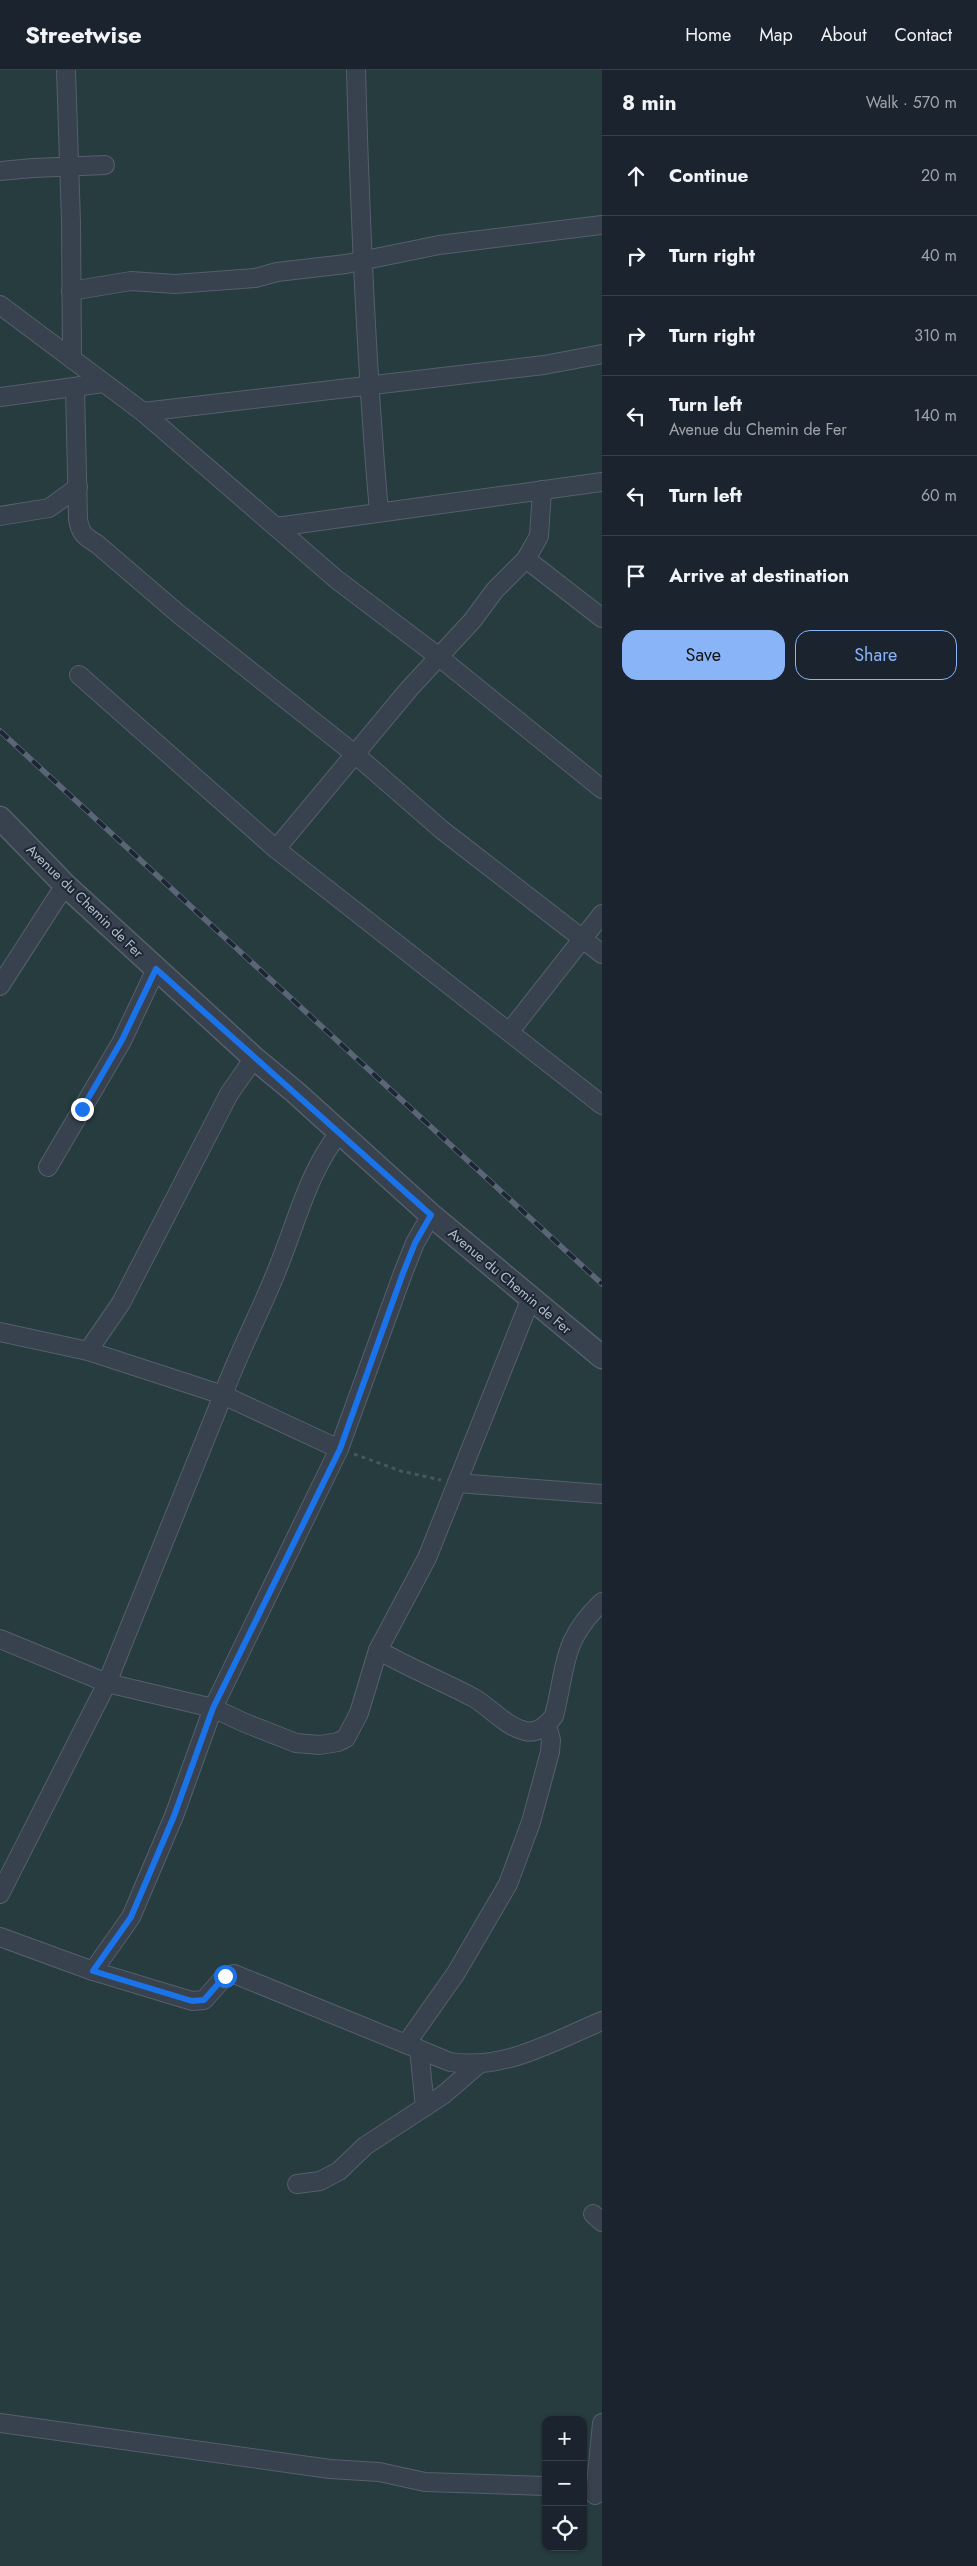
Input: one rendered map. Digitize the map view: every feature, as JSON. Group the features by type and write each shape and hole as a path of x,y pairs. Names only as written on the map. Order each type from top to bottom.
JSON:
{"street":[{"path":"66,70 72,359"},
{"path":"356,70 361,260 368,385 380,512"},
{"path":"0,171 105,165"},
{"path":"71,291 131,281 175,284 255,278 277,272 346,264 439,245 602,224"},
{"path":"0,305 143,412 336,579 439,657 602,789"},
{"path":"143,412 544,365 602,354"},
{"path":"0,397 103,383"},
{"path":"75,388 78,519 84,537 97,544 181,616 356,755 442,830 602,954"},
{"path":"276,527 602,482"},
{"path":"0,516 48,508 78,487"},
{"path":"276,849 356,755 408,689 472,621 495,590 526,559 540,536 542,490"},
{"path":"526,559 602,618"},
{"path":"79,675 276,849 510,1030 602,1105"},
{"name":"Avenue du Chemin de Fer","path":"0,818 65,885 254,1058 431,1215 602,1357"},
{"path":"0,986 65,885"},
{"path":"510,1030 602,914"},
{"path":"48,1168 122,1040 156,969"},
{"path":"88,1351 121,1303 229,1094 254,1058"},
{"path":"0,1894 108,1683 223,1395 279,1265 313,1175 327,1148 340,1133"},
{"path":"93,1971 131,1917 174,1816 213,1708 340,1449 403,1273 415,1243 431,1215"},
{"path":"0,1639 108,1683 213,1708 245,1724 296,1743 320,1745 338,1742 346,1738 359,1713 378,1650 427,1558 531,1298"},
{"path":"0,1332 88,1351 223,1395 340,1449"},
{"path":"457,1483 602,1494"},
{"path":"378,1650 474,1698 501,1719 526,1731 540,1729 547,1725 554,1716 569,1645 580,1625 602,1602"},
{"path":"425,2107 412,2046 508,1884 531,1822 550,1752 551,1740 547,1725"},
{"path":"0,1937 93,1971 192,2001 204,2000 225,1976 234,1974 450,2062 479,2064 510,2059 602,2021"},
{"path":"296,2184 320,2181 339,2172 365,2146 460,2082 479,2064"},
{"path":"0,2423 330,2469 379,2472 425,2482 542,2486"},
{"path":"594,2495 602,2423"}],"path":[{"path":"340,1449 400,1471 457,1483"}],"green space":[{"path":"0,70 602,70 602,2566 0,2566"}],"railway":[{"path":"0,731 602,1284"}],"route":[{"path":"82,1109 122,1040 156,969 431,1215 415,1243 403,1273 380,1342 340,1449 213,1708 174,1816 131,1917 93,1971 180,1999 192,2001 204,2000 225,1976"}]}
